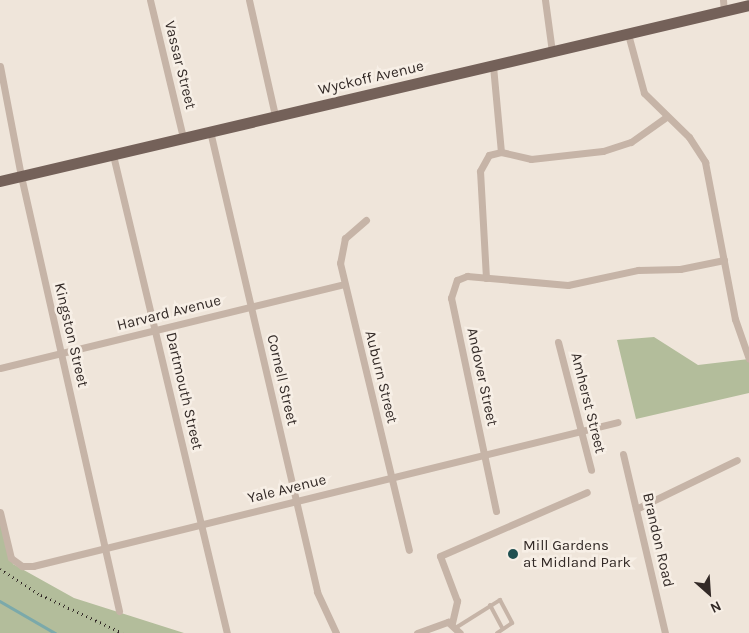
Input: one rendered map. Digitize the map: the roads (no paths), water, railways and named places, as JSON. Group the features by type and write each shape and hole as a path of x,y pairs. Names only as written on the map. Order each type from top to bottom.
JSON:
{"main road":[{"name":"Wyckoff Avenue","path":"0,181 275,115 749,6"}],"street":[{"name":"Vassar Street","path":"150,0 183,137"},
{"path":"249,0 275,115"},
{"path":"545,0 552,52"},
{"path":"723,0 724,12"},
{"path":"628,34 644,93 666,117 689,137 704,162 724,260 749,359"},
{"name":"Kingston Street","path":"0,66 20,176 120,610"},
{"path":"493,66 501,152"},
{"path":"486,278 480,171 489,155 501,152 531,160 603,151 631,142 666,117"},
{"name":"Cornell Street","path":"210,131 316,592 336,633"},
{"name":"Dartmouth Street","path":"113,155 227,633"},
{"name":"Auburn Street","path":"366,220 350,231 342,245 344,284 409,550"},
{"name":"Andover Street","path":"496,511 450,298 453,285 462,277 568,285 638,270 680,269 724,260"},
{"name":"Harvard Avenue","path":"0,368 344,284"},
{"name":"Amherst Street","path":"558,342 591,470"},
{"name":"Yale Avenue","path":"0,512 9,552 22,566 106,548 618,422"},
{"name":"Brandon Road","path":"623,454 665,633"},
{"path":"636,509 737,460"},
{"path":"417,633 443,622 456,628 457,601 440,556 587,492"}],"lane":[{"path":"456,628 500,600 512,623 496,633"},
{"path":"490,605 503,629"}],"waterway":[{"path":"0,601 55,633"}],"railway":[{"path":"0,569 41,595 123,633"}],"place":[{"name":"Mill Gardens at Midland Park","path":"513,554"}]}
